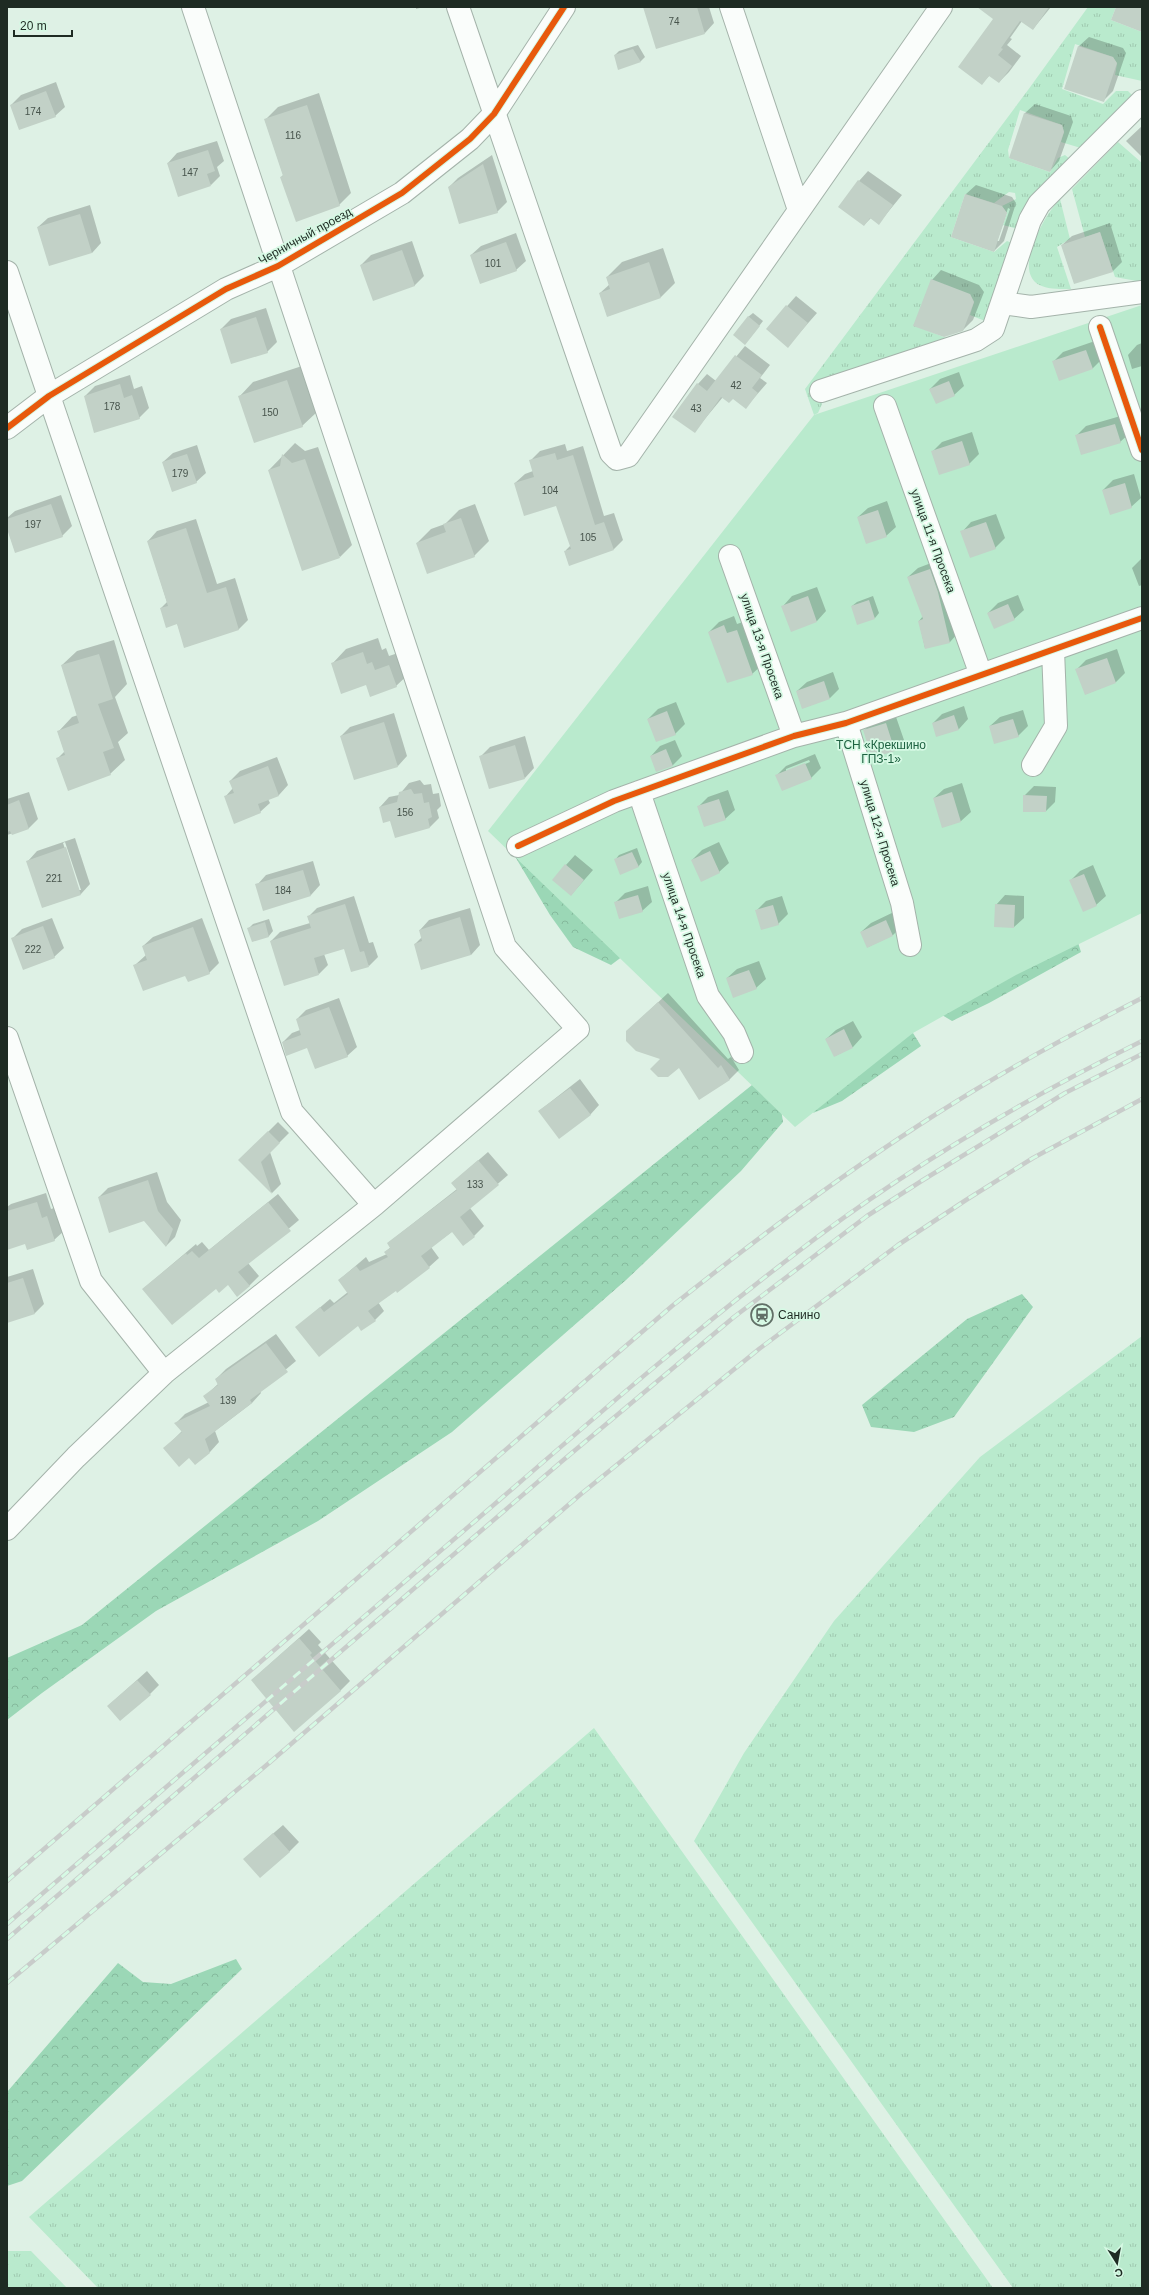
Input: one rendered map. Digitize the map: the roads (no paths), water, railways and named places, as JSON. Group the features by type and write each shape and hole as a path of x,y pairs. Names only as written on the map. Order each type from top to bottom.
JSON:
{"street":[{"path":"7,1529 76,1457 164,1373 374,1205 578,1029 505,947 193,7"},
{"path":"458,7 611,453 617,459 628,456 941,7"},
{"name":"Черничный проезд","path":"7,428 49,396 226,289 278,266 402,193 470,139 494,114 564,7"},
{"path":"731,7 799,210"},
{"path":"821,391 985,335 993,329 1030,220 1039,204 1142,100"},
{"path":"7,272 292,1112 374,1205"},
{"path":"1002,303 1031,307 1142,292"},
{"path":"1100,327 1142,450"},
{"name":"улица 11-я Просека","path":"885,406 981,675"},
{"name":"улица 13-я Просека","path":"730,556 794,736"},
{"path":"518,846 614,801 794,736 846,722 1142,618"},
{"path":"1033,765 1056,726 1053,650"},
{"name":"улица 12-я Просека","path":"846,722 902,903 910,945"},
{"name":"улица 14-я Просека","path":"639,792 708,996 734,1033 742,1052"},
{"path":"7,1038 91,1281 164,1373"}],"railway":[{"path":"7,1881 672,1306 709,1277 820,1193 936,1114 1037,1054 1142,998"},
{"path":"7,1924 591,1421 710,1321 791,1257 874,1196 961,1140 1050,1089 1142,1041"},
{"path":"7,1939 561,1462 734,1317 867,1216 1065,1093 1142,1054"},
{"path":"7,1983 269,1763 581,1494 759,1349 898,1245 966,1200 1033,1158 1142,1099"}],"place":[{"name":"Санино","path":"762,1315"}],"park label":[{"name":"ТСН «Крекшино ГПЗ-1»","path":"881,752"}]}
